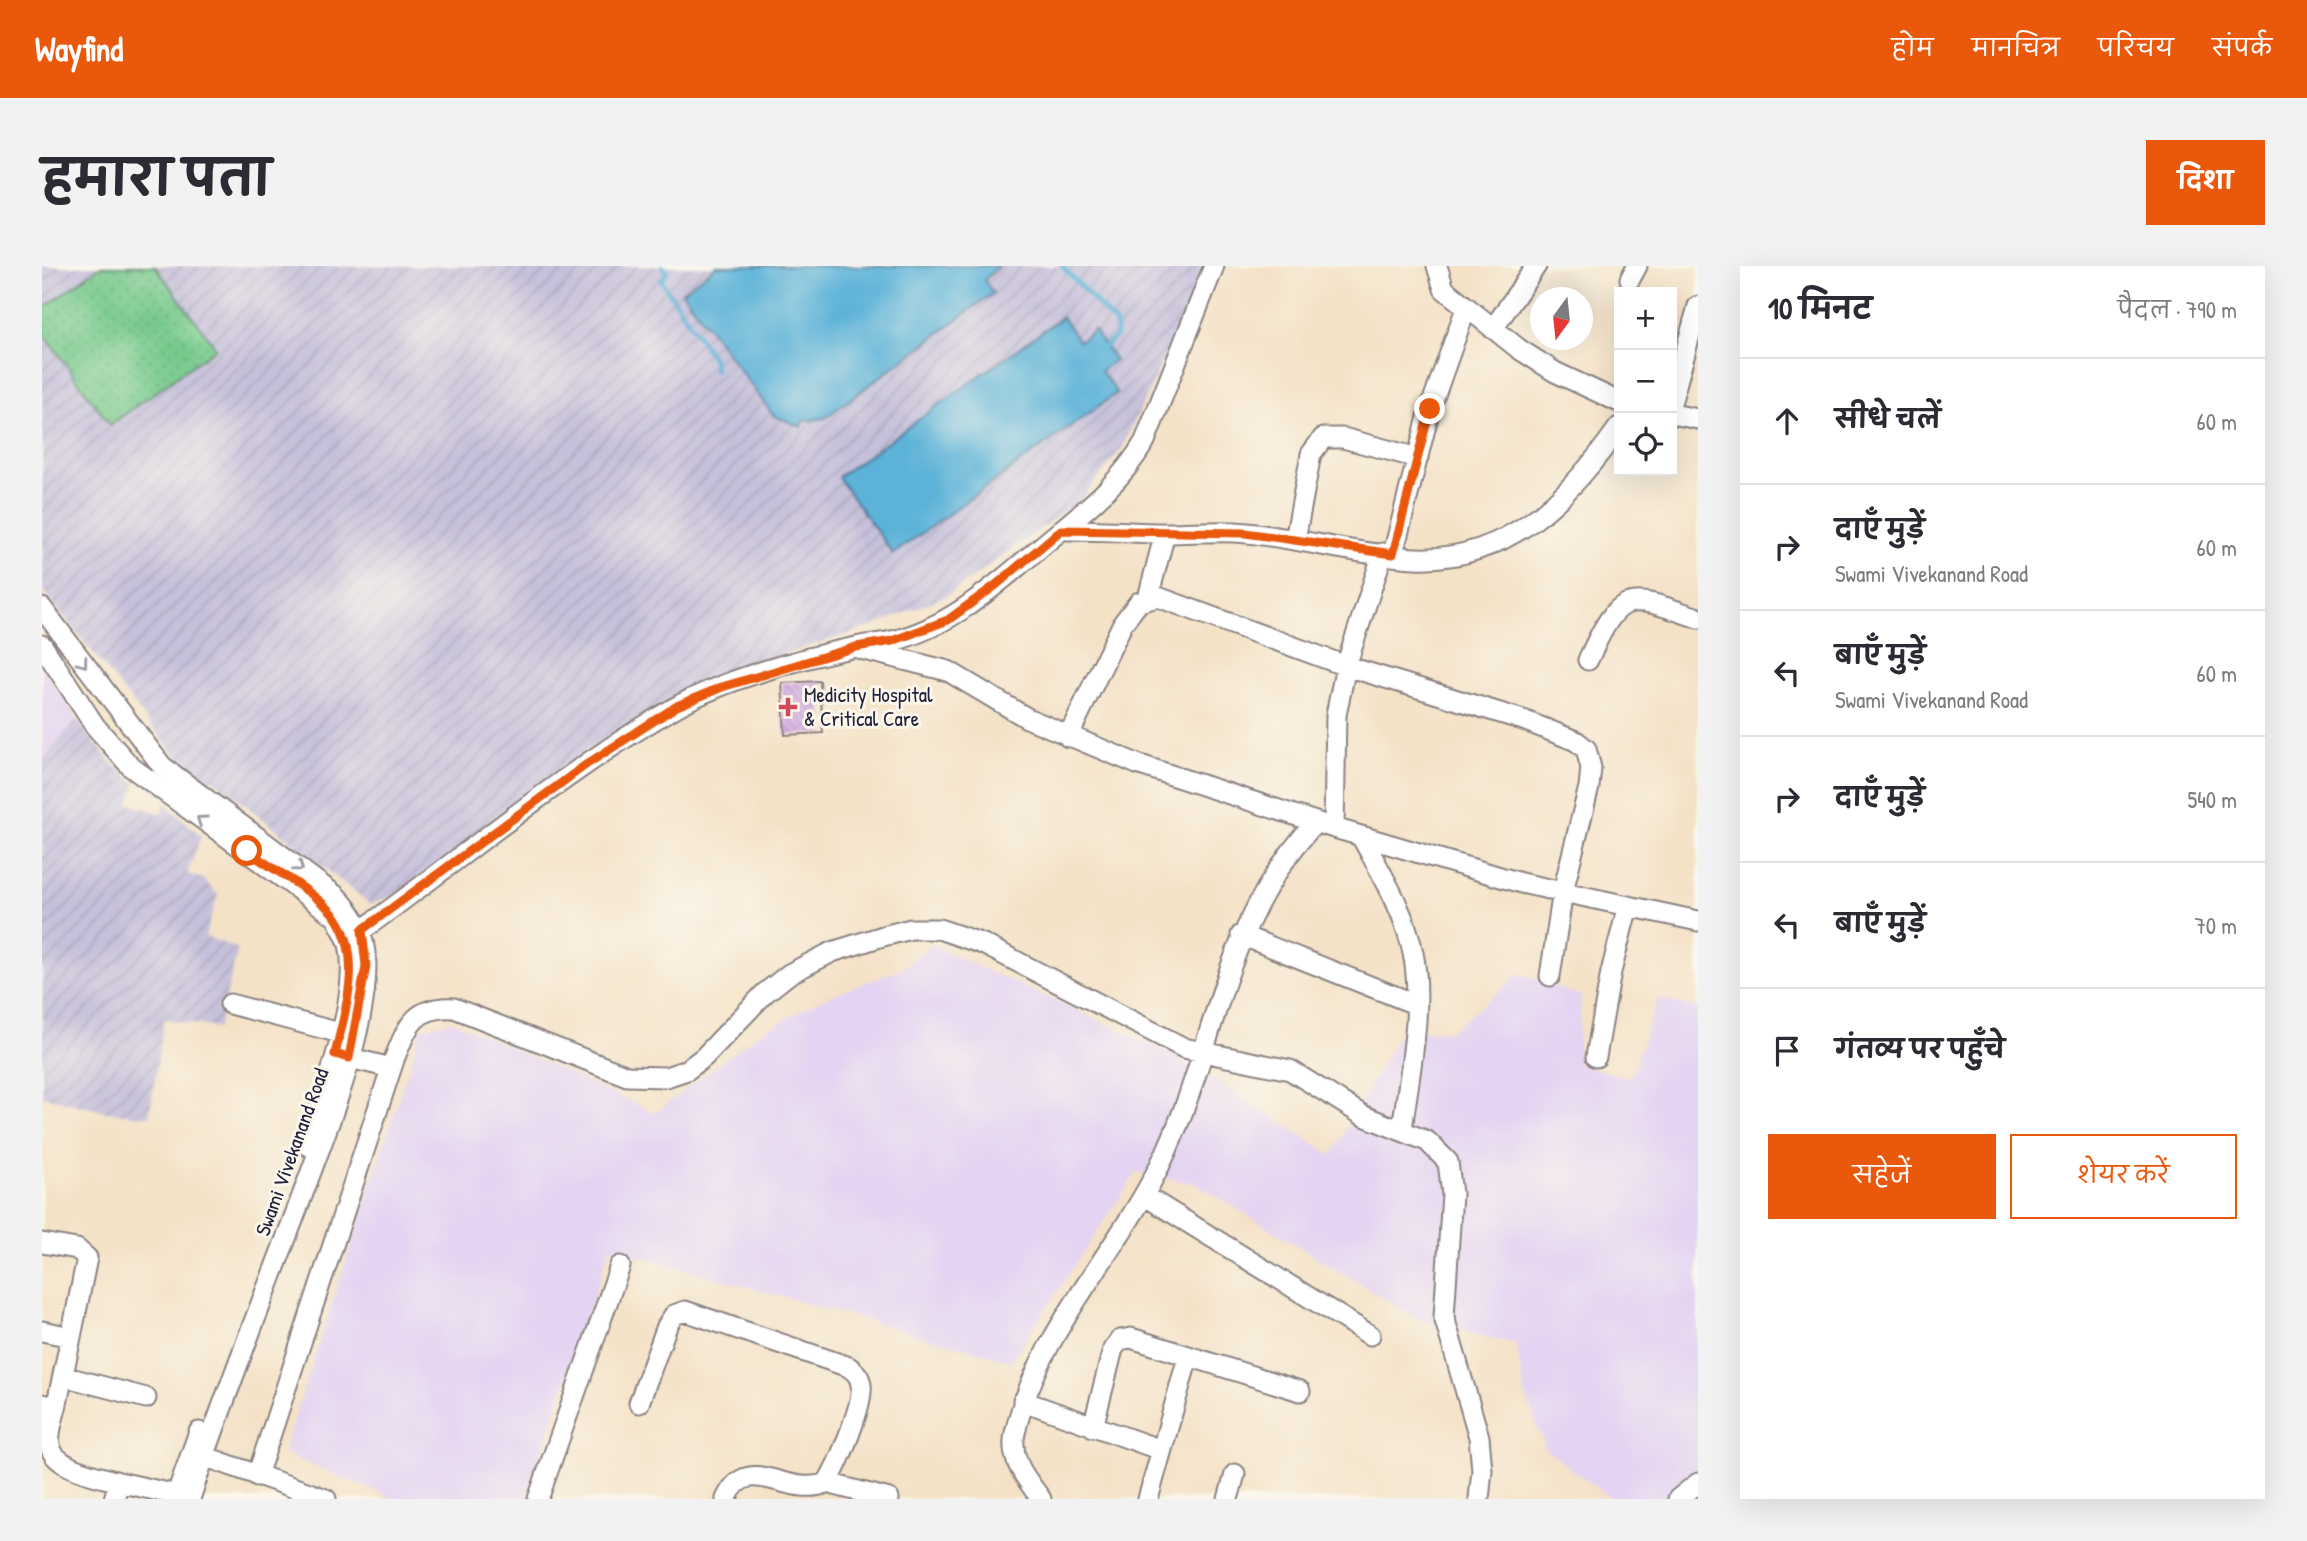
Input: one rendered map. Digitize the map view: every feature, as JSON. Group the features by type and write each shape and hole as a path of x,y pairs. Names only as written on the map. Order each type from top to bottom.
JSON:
{"street":[{"path":"362,930 587,764 677,706 722,687 856,647 892,641 948,620 996,585 1105,494 1133,461 1145,441 1214,266"},
{"path":"1439,266 1444,289 1493,329 1555,372 1614,399"},
{"path":"1493,329 1536,266"},
{"path":"1677,382 1698,306"},
{"path":"1041,1499 1015,1460 1013,1450 1023,1401 1050,1347 1145,1196 1172,1138 1241,935 1279,866 1325,825 1333,742 1346,666 1388,554 1440,376 1466,308"},
{"path":"1677,415 1698,419"},
{"path":"1061,530 1245,533 1388,554 1438,558 1461,555 1492,546 1523,530 1551,508 1578,480 1614,433"},
{"path":"1295,540 1311,454 1323,438 1343,438 1418,458"},
{"path":"1148,598 1165,533"},
{"path":"1068,737 1123,623 1139,602 1148,598 1172,601 1346,666 1523,720 1576,741 1586,749 1591,768 1590,787 1563,891 1550,976"},
{"path":"1588,660 1611,614 1623,604 1634,600 1650,602 1698,618"},
{"name":"Swami Vivekanand Road","path":"42,608 162,766 335,895 353,913 362,930 366,966 342,1056 332,1115 181,1498"},
{"name":"Swami Vivekanand Road","path":"42,645 95,726 131,767 336,917 348,941 351,965 340,1033 342,1056"},
{"path":"856,647 948,671 1003,705 1068,737 1136,764 1325,825 1521,883 1628,906 1697,915"},
{"path":"1361,836 1398,904 1414,956 1415,1004 1402,1129"},
{"path":"1596,1057 1611,972 1628,906"},
{"path":"257,1476 391,1068 413,1020 425,1011 440,1007 454,1008 626,1076 666,1077 687,1070 704,1057 765,993 789,974 832,952 911,929 939,929 961,934 1164,1038 1200,1053 1290,1070 1364,1116 1402,1129 1427,1141 1440,1152 1448,1162 1451,1175 1444,1317 1479,1437 1482,1470 1479,1499"},
{"path":"1241,935 1415,1004"},
{"path":"230,1004 340,1033"},
{"path":"342,1056 391,1068"},
{"path":"1145,1196 1370,1335"},
{"path":"42,1243 77,1249 87,1258 63,1376 49,1406 49,1443 52,1453 68,1465 117,1490 181,1498"},
{"path":"538,1499 620,1266"},
{"path":"639,1403 667,1326 674,1315 685,1311 849,1367 859,1376 862,1388 842,1452 827,1483"},
{"path":"42,1331 71,1337"},
{"path":"1093,1427 1113,1349 1120,1340 1141,1340 1300,1391"},
{"path":"1147,1499 1188,1357"},
{"path":"63,1376 146,1398"},
{"path":"1023,1401 1161,1450"},
{"path":"198,1454 326,1499"},
{"path":"1228,1499 1235,1474"},
{"path":"726,1499 732,1485 743,1478 755,1477 800,1490 827,1483 889,1499"},
{"path":"1678,1499 1698,1483"}],"shaded area":[{"path":"42,266 1207,266 1121,450 1081,499 948,595 873,626 698,682 584,752 401,893 370,904 213,779 197,783 42,589"},
{"path":"42,666 77,720 42,760"},
{"path":"77,720 112,763 136,783 129,803 161,814 165,803 201,836 187,874 203,879 218,895 205,936 238,949 218,1028 164,1019 149,1117 107,1112 42,1096 42,761"},
{"path":"930,945 1177,1056 1332,1155 1400,1032 1452,1030 1520,974 1581,996 1577,1064 1630,1078 1658,998 1698,1009 1698,1469 1666,1499 1612,1499 1546,1450 1524,1391 1516,1344 1422,1321 1196,1184 1137,1172 1011,1361 610,1248 526,1499 395,1499 283,1453 422,1028 452,1021 655,1113 758,1034 824,998 902,969"}],"green space":[{"path":"101,266 155,266 216,348 110,425 42,332 42,309"}],"water":[{"path":"716,266 999,266 984,280 993,293 825,418 803,421 801,427 773,415 682,292"},
{"path":"1062,317 1079,341 1094,330 1115,360 1101,371 1117,393 893,554 838,477"}],"building":[{"path":"820,681 823,733 785,735 782,683"}],"waterway":[{"path":"662,266 667,272 661,280 713,359 715,370"},
{"path":"1062,266 1116,324 1116,336 1105,346"}],"place":[{"name":"Medicity Hospital & Critical Care","path":"788,707"}],"route":[{"path":"247,851 336,917 348,941 351,965 347,1000 335,1054 349,1058 360,1011 366,966 362,930 457,862 550,790 677,706 722,687 856,647 892,641 948,620 996,585 1061,530 1245,533 1393,554 1430,409"}]}
